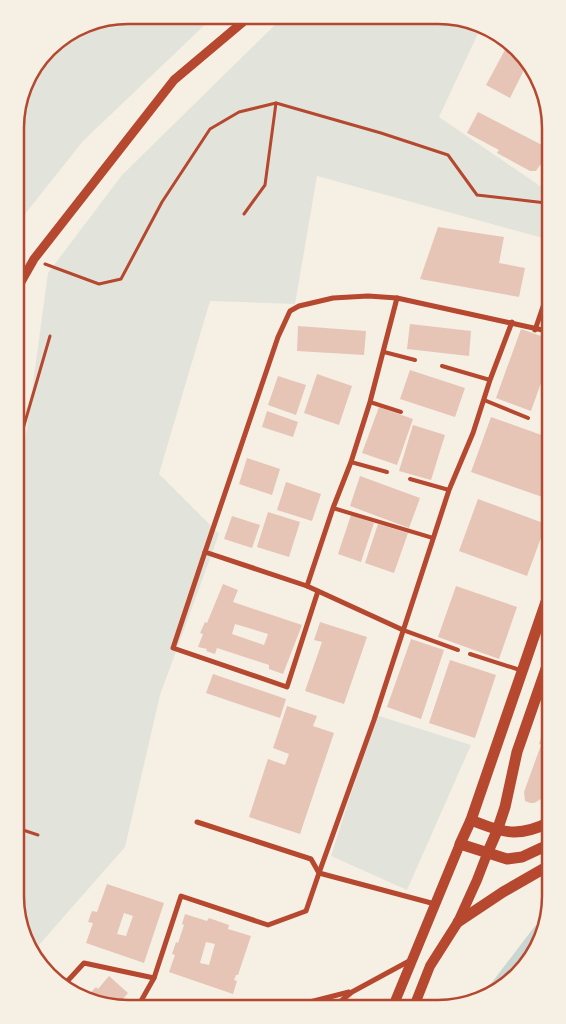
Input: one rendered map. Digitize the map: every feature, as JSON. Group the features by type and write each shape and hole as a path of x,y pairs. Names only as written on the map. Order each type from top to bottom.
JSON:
{"main road":[{"path":"396,1000 434,904 472,820 542,612"},
{"path":"416,1000 430,966 458,922 497,830 505,807 517,752 542,685"},
{"path":"472,820 497,830 519,833 542,826"},
{"path":"460,844 486,854 507,859 522,857 542,848"},
{"path":"458,922 503,892 542,870"}],"street":[{"path":"24,277 34,260 174,80 240,24"},
{"path":"318,591 287,687 173,648 278,337 290,311 300,306 333,298 368,296 397,298 512,322 542,331"},
{"path":"307,586 370,402 397,298"},
{"path":"535,330 542,310"},
{"path":"142,1000 154,978 181,896 268,924 306,911 374,720 449,490 512,322"},
{"path":"205,552 307,586 403,630"},
{"path":"196,822 311,859 319,872 434,904"},
{"path":"342,1000 352,992 412,960"},
{"path":"67,981 84,962 154,978"},
{"path":"319,1000 352,992"}],"lane":[{"path":"384,352 415,360"},
{"path":"442,366 490,380"},
{"path":"484,400 528,418"},
{"path":"370,402 401,412"},
{"path":"351,462 387,472"},
{"path":"410,479 449,490"},
{"path":"333,508 433,538"},
{"path":"403,630 458,650"},
{"path":"470,654 523,671"}],"path":[{"path":"244,214 265,185 276,103"},
{"path":"34,260 99,284 121,279 162,202 210,128 239,112 276,103 448,155 477,195 542,203"},
{"path":"24,425 50,336"},
{"path":"24,830 38,834"}],"shaded area":[{"path":"121,24 206,24 83,141 24,215 24,127 27,101 34,82 45,64 54,54 76,38 101,27"},
{"path":"276,24 445,24 459,26 479,32 439,117 542,187 542,238 317,176 295,304 210,301 159,474 219,534 160,695 125,847 38,948 27,923 24,897 24,449 48,273 122,175"},
{"path":"376,715 471,745 407,890 331,856"},
{"path":"538,924 521,960 502,979 488,987"}],"building":[{"path":"506,48 524,69 510,98 486,85"},
{"path":"478,112 542,145 542,166 540,165 536,171 530,171 497,153 499,150 467,133"},
{"path":"438,227 504,237 499,263 525,268 519,297 420,279"},
{"path":"410,324 471,331 469,356 407,349"},
{"path":"298,326 366,331 364,355 297,351"},
{"path":"521,329 542,336 542,380 531,411 496,398"},
{"path":"410,370 465,388 455,417 400,399"},
{"path":"317,374 352,386 339,425 304,413"},
{"path":"278,376 306,385 296,415 268,405"},
{"path":"379,407 413,419 397,465 362,453"},
{"path":"267,411 298,422 293,437 262,427"},
{"path":"491,417 542,435 542,497 471,472"},
{"path":"413,425 445,435 431,480 399,471"},
{"path":"247,458 280,469 272,495 239,484"},
{"path":"360,476 420,498 409,528 350,506"},
{"path":"286,482 321,494 312,521 277,510"},
{"path":"478,499 542,523 542,535 527,576 459,551"},
{"path":"268,512 300,522 289,557 257,547"},
{"path":"351,515 374,523 361,562 338,554"},
{"path":"232,516 260,525 252,548 224,539"},
{"path":"378,524 408,533 394,573 365,563"},
{"path":"223,584 238,590 233,602 302,625 283,674 269,669 269,665 217,648 215,654 206,651 207,649 198,647 203,634 200,633 205,622 207,623","holes":["235,624 268,634 264,645 232,634"]},
{"path":"456,586 517,607 499,659 438,637"},
{"path":"320,622 367,637 344,704 305,691 322,642 314,640"},
{"path":"411,639 444,650 421,719 387,707"},
{"path":"450,660 496,675 475,738 429,723"},
{"path":"213,674 286,699 280,718 206,693"},
{"path":"287,706 317,716 313,726 334,733 300,834 249,817 268,759 285,765 289,754 273,748"},
{"path":"542,735 542,798 530,803 525,801 524,792 541,745 539,744"},
{"path":"107,884 164,903 144,963 86,943 93,923 88,922 92,911 97,912","holes":["124,913 133,916 126,936 117,934"]},
{"path":"185,914 207,921 209,918 229,925 228,929 251,936 238,975 236,975 234,980 237,981 233,994 169,972 175,955 172,954 184,925 182,924","holes":["206,942 215,944 209,965 200,963"]},
{"path":"109,976 128,993 122,1000 101,997 90,993 96,987 98,989"}]}
